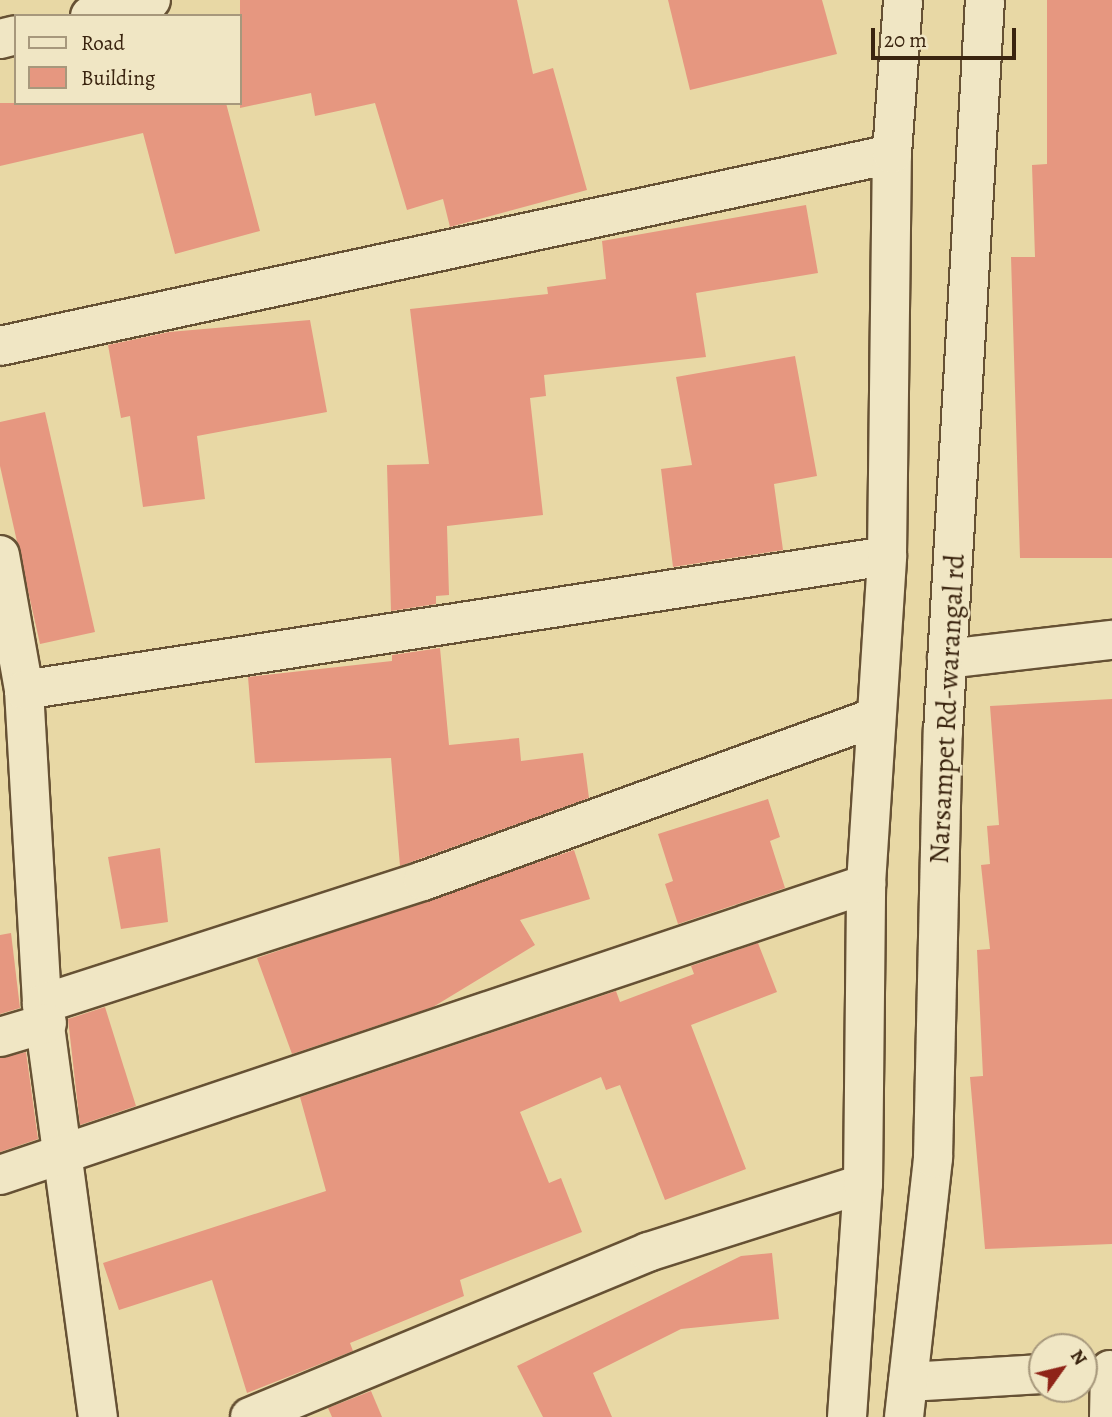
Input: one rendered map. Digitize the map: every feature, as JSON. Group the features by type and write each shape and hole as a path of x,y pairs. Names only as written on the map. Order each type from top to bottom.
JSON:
{"street":[{"path":"98,14 151,0"},
{"path":"848,1417 863,1184 866,884 874,718 887,556 892,154 903,0"},
{"name":"Narsampet Rd-warangal rd","path":"906,1400 933,1158 947,659 985,0"},
{"path":"0,346 892,154"},
{"path":"0,555 8,639 24,690 45,1014 66,1152 98,1417"},
{"path":"24,690 776,577 887,556"},
{"path":"947,659 1112,639"},
{"path":"0,1037 45,1014 874,718"},
{"path":"0,1175 866,884"},
{"path":"250,1417 648,1252 863,1184"},
{"path":"1102,1371 1109,1417"},
{"path":"906,1400 1028,1377"}],"building":[{"path":"240,0 517,0 533,74 553,68 587,190 450,227 443,199 407,210 375,103 315,116 311,93 240,108"},
{"path":"668,0 822,0 837,54 690,90"},
{"path":"1047,0 1112,0 1112,558 1020,558 1011,257 1035,257 1032,165 1047,164"},
{"path":"0,103 227,105 260,231 175,254 143,133 0,166"},
{"path":"806,205 818,273 696,293 706,357 544,375 546,396 530,398 543,515 447,526 449,595 436,596 436,604 391,611 387,465 429,464 410,309 548,294 547,287 606,279 602,241"},
{"path":"310,320 327,412 197,436 205,499 143,507 130,416 121,418 108,345 169,332"},
{"path":"795,356 817,476 774,484 783,550 673,567 661,469 692,465 676,377"},
{"path":"45,412 95,632 40,644 0,466 0,422"},
{"path":"440,648 449,745 519,738 521,761 583,753 589,798 400,866 391,758 255,763 248,677 392,661 392,655"},
{"path":"1112,699 1112,1244 985,1249 970,1077 983,1076 977,950 990,949 981,865 990,864 987,826 999,825 990,706"},
{"path":"768,799 780,837 770,841 785,888 678,924 665,884 673,881 658,834"},
{"path":"160,848 168,922 121,929 108,857"},
{"path":"574,850 590,899 520,920 535,945 433,1007 292,1054 257,958"},
{"path":"11,933 20,1008 0,1014 0,935"},
{"path":"758,943 777,992 691,1025 746,1169 665,1200 620,1085 606,1090 601,1077 520,1112 549,1183 561,1178 582,1232 460,1280 464,1296 350,1343 353,1351 247,1393 212,1280 119,1310 103,1263 326,1191 300,1097 616,991 620,1002 694,974 691,966"},
{"path":"105,1007 136,1106 80,1125 68,1019"},
{"path":"26,1052 38,1139 0,1152 0,1058"},
{"path":"772,1253 779,1319 681,1329 593,1373 612,1417 543,1417 517,1366 741,1256"},
{"path":"371,1391 382,1417 332,1417 328,1408"}]}
